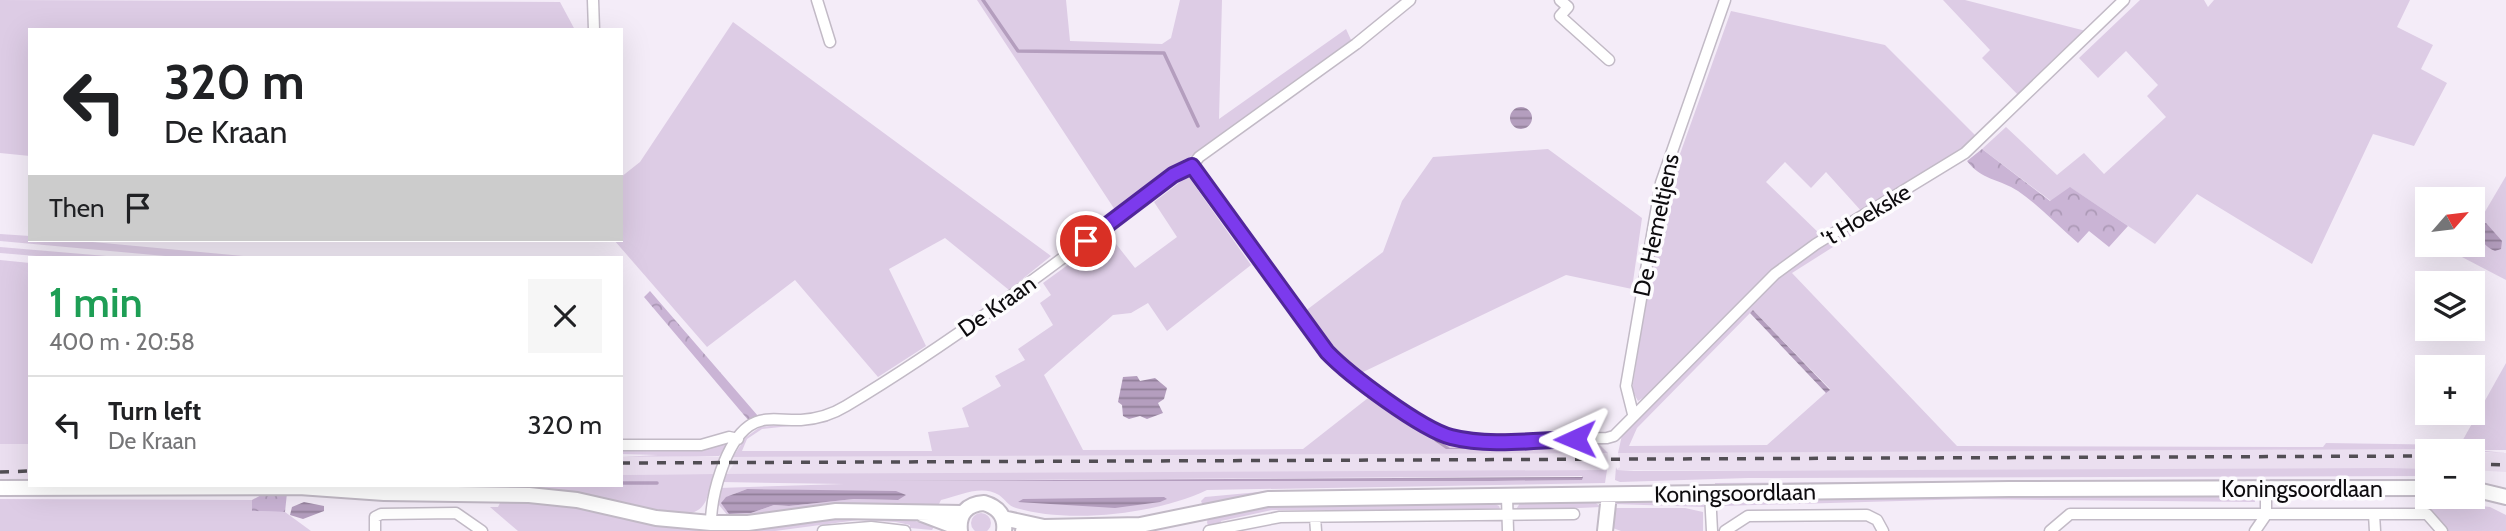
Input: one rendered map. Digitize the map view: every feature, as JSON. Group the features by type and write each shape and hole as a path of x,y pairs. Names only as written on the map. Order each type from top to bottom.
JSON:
{"street":[{"path":"593,0 594,28"},
{"path":"817,0 830,42"},
{"name":"De Kraan","path":"738,439 749,426 760,421 815,418 844,407 984,316 1173,175 1192,166 1199,157 1356,44 1410,0"},
{"path":"1560,0 1568,7 1560,16 1609,60"},
{"name":"De Hemeltjens","path":"1633,414 1626,386 1655,208 1677,131 1725,0"},
{"name":"'t Hoekske","path":"1192,166 1327,352 1351,374 1424,424 1450,437 1472,440 1614,436 1775,274 1816,244 1965,153 2123,0"},
{"path":"623,445 701,444 729,437 738,439 716,484 711,523"},
{"path":"0,488 299,487 447,495 556,497 656,518 711,523 748,523 836,511 962,513 959,530 922,514"},
{"name":"Koningsoordlaan","path":"1023,531 1045,527 1113,528 1167,521 1268,499 2415,488"},
{"path":"2255,531 2266,515 2266,489"},
{"path":"2485,492 2506,497"},
{"path":"1710,493 1712,531"},
{"path":"1605,531 1609,495"},
{"path":"1507,497 1507,531"},
{"name":"Koningsoordlaan","path":"962,513 968,507 984,503 999,510 1003,524 1028,521 1045,527"},
{"path":"375,531 375,517 380,514 456,513 482,531"},
{"path":"1197,513 1207,531 1265,518 1507,517 1574,514"},
{"path":"2050,531 2070,514 2427,514 2442,531"},
{"path":"2374,514 2375,531"},
{"path":"1725,531 1748,516 1867,516 1877,520 1883,531"},
{"path":"1315,517 1316,531"},
{"path":"823,531 872,527 905,531"}],"shaded area":[{"path":"0,0 560,2 574,28 28,28 28,156 0,153"},
{"path":"977,0 1066,0 1070,41 1162,44 1171,38 1180,0 1222,0 1219,119 1346,29 1352,42 1115,210"},
{"path":"1943,0 1965,0 2086,31 2020,97 1982,58 1990,50"},
{"path":"2140,0 2204,0 2208,7 2214,0 2410,0 2397,27 2433,45 2421,69 2447,83 2414,146 2373,134 2312,264 2197,194 2155,244 2071,188 2051,201 1982,149 2006,127 2057,175 2084,153 2104,174 2166,117 2147,96 2158,85 2126,51 2098,78 2079,58"},
{"path":"1731,11 1885,45 1977,137 1961,152 1863,213 1826,172 1811,188 1785,162 1766,182 1823,237 1767,274 1649,394 1638,401 1632,390 1660,210"},
{"path":"733,22 1051,256 1009,290 945,238 889,269 926,346 878,377 795,280 707,347 616,242 623,242 623,175 640,162"},
{"path":"1517,107 1525,107 1532,114 1532,122 1525,129 1517,129 1510,122 1510,114"},
{"path":"1548,149 1642,218 1632,289 1566,275 1361,373 1336,353 1304,312 1383,252 1402,201 1433,157"},
{"path":"1188,176 1251,265 1167,331 1148,303 1131,313 1113,315 1044,375 1083,450 1303,449 1368,398 1338,375 1344,373 1442,437 1597,442 1608,453 733,457 745,438 760,427 804,423 869,396 827,422 762,429 747,439 742,451 932,451 928,432 969,427 962,408 1001,386 995,376 1025,360 1018,349 1053,325 1040,303 1051,295 1043,283 1109,235 1135,268 1177,237 1154,202"},
{"path":"2506,176 2506,280 2462,257 2485,257 2485,212"},
{"path":"2485,223 2502,241 2501,249 2495,251 2485,244"},
{"path":"1848,229 1852,235 1792,273 1957,446 2323,447 2326,443 2415,444 2415,449 1618,453 1622,435 1770,283 1801,258","holes":["1753,310 1830,389 1767,445 1629,446 1637,428"]},
{"path":"0,234 28,236 28,242 93,242 243,256 165,256 0,241"},
{"path":"0,247 106,256 36,256 0,253"},
{"path":"0,260 28,263 28,444 0,444"},
{"path":"1753,310 1830,390 1826,393 1750,313"},
{"path":"2506,363 2506,450 2485,450 2485,439 2463,439 2471,425 2485,425 2485,400"},
{"path":"1137,376 1140,381 1155,378 1167,388 1164,399 1158,403 1163,413 1147,419 1140,416 1129,419 1123,416 1122,405 1118,402 1123,377"},
{"path":"1375,399 1450,448 1597,448 1446,449"},
{"path":"727,441 729,446 719,456 623,457 658,455 623,454 623,449"},
{"path":"0,444 28,444 28,479 0,479"},
{"path":"2410,449 2415,449 2415,470 1616,470 1620,467 1618,453"},
{"path":"1608,453 1607,470 1573,472 726,475 734,464 733,457 756,456"},
{"path":"2485,453 2506,453 2506,472 2485,471"},
{"path":"623,457 724,457 715,474 623,475"},
{"path":"1616,467 1617,470 1634,471 2415,469 2415,476 1615,480"},
{"path":"1607,470 1605,483 1207,490 1164,505 1087,516 1038,513 1016,508 999,495 977,491 941,500 937,508 852,504 753,517 729,517 719,505 719,488 844,484 722,482 725,474","holes":["1582,476 1582,480 1492,481 862,481","747,489 822,492 898,500 854,499 789,506 774,505 751,513 729,514 734,494"]},
{"path":"714,474 703,506 683,515 467,487 623,487 623,475"},
{"path":"1583,477 1582,480 1492,481 862,481"},
{"path":"2261,479 2261,484 1715,488 1715,483"},
{"path":"2270,479 2415,479 2415,484 2270,484"},
{"path":"747,489 896,491 906,495 898,500 854,499 789,506 774,505 751,513 729,514 721,503 726,497"},
{"path":"1501,490 1268,494 1203,506 1201,501 1205,497 1270,491"},
{"path":"2255,494 2255,502 1970,499 1721,506 1721,499"},
{"path":"0,499 252,500 252,511 285,512 311,531 0,531"},
{"path":"502,499 557,503 704,531 518,531 490,507 498,507"},
{"path":"1023,499 1167,499 1160,502 1115,508 1018,502"},
{"path":"1700,499 1705,507 1614,504 1618,501"},
{"path":"1592,500 1601,507 1515,511 1520,503"},
{"path":"304,502 324,506 324,511 303,519 290,515 292,507"},
{"path":"1493,503 1499,506 1501,512 1272,510 1221,521 1222,524 1210,527 1207,523 1208,516 1274,505"},
{"path":"2490,507 2506,515 2506,531 2447,531 2431,510"},
{"path":"1615,508 1685,508 1703,512 1703,531 1621,531 1610,527"},
{"path":"977,514 985,514 990,519 990,527 985,532 977,532 972,527 972,519"},
{"path":"839,517 900,518 935,525 932,530 910,528 910,525 896,522 858,520 775,531 716,531 772,527"}],"green space":[{"path":"1982,149 2050,201 2070,187 2128,226 2109,247 2089,231 2078,243 2018,191 1972,167 1967,161"},
{"path":"650,291 758,416 749,421 644,297"},
{"path":"265,493 287,493 285,512 252,511 252,500"}],"waterway":[{"path":"983,0 1018,51 1164,53 1198,126"},
{"path":"623,483 657,483"}],"railway":[{"path":"623,463 2415,456"},
{"path":"2485,464 2506,465"},
{"path":"0,472 28,471"}],"route":[{"path":"1086,241 1173,175 1192,166 1327,352 1351,374 1424,424 1450,437 1472,440 1575,439"}]}
